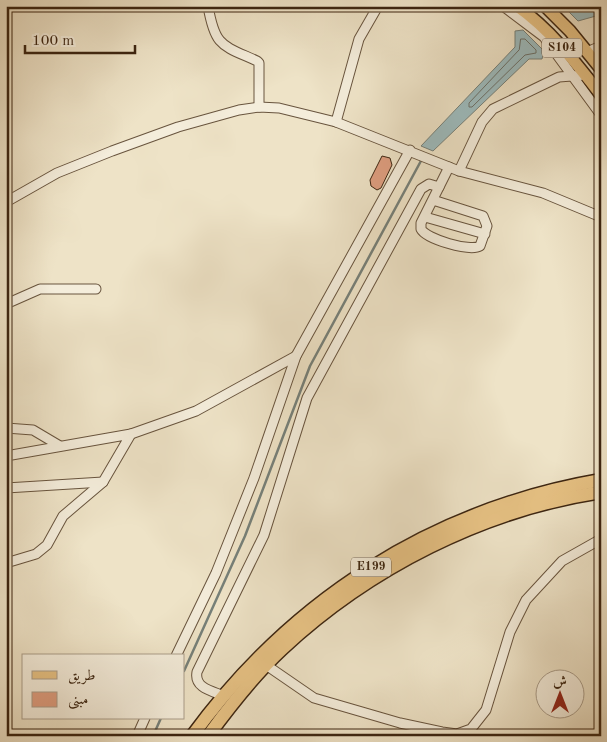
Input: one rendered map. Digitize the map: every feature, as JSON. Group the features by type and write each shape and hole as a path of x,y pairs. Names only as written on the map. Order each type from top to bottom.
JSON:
{"highway":[{"name":"E199","path":"192,736 268,646 303,615 351,580 394,553 468,517 546,492 601,480"},
{"name":"E199","path":"208,736 266,665 308,626 359,588 402,562 473,527 550,502 601,492"}],"main road":[{"name":"S104","path":"517,6 531,16 564,49 601,96"},
{"name":"S104","path":"545,6 601,69"}],"street":[{"path":"208,6 218,41 228,49 259,63 259,107"},
{"path":"336,122 359,38 378,6"},
{"path":"503,6 544,37 601,114"},
{"path":"587,52 601,46"},
{"path":"559,77 564,70 564,49"},
{"path":"459,171 482,122 493,109 559,77 585,76"},
{"path":"6,202 57,173 112,151 178,127 238,110 259,107 279,108 336,122 459,171 542,193 601,216"},
{"path":"177,654 219,565 254,478 296,356 410,150"},
{"path":"433,200 483,216 487,223 480,246 469,249 424,234 421,226 425,217 439,187 449,167"},
{"path":"224,696 199,685 197,672 264,535 307,398 421,189 429,184 439,187"},
{"path":"425,217 484,234"},
{"path":"6,304 40,289 96,289"},
{"path":"6,456 50,450 60,446 131,434 196,411 296,356"},
{"path":"6,428 30,429 60,446"},
{"path":"6,563 36,554 42,549 63,516 103,482 131,434"},
{"path":"6,488 103,482"},
{"path":"266,665 314,698 400,724 457,734 471,730 486,710 510,632 526,600 562,561 601,538"},
{"path":"137,736 144,720"}],"water":[{"path":"563,6 601,6 601,11 596,16 578,21"},
{"path":"523,30 544,51 542,59 529,59 433,151 421,146 515,47 515,31"}],"building":[{"path":"382,156 390,158 392,165 381,188 377,190 371,186 370,180"}],"waterway":[{"path":"185,669 245,536 310,366 422,159"},
{"path":"153,736 160,720"}]}
